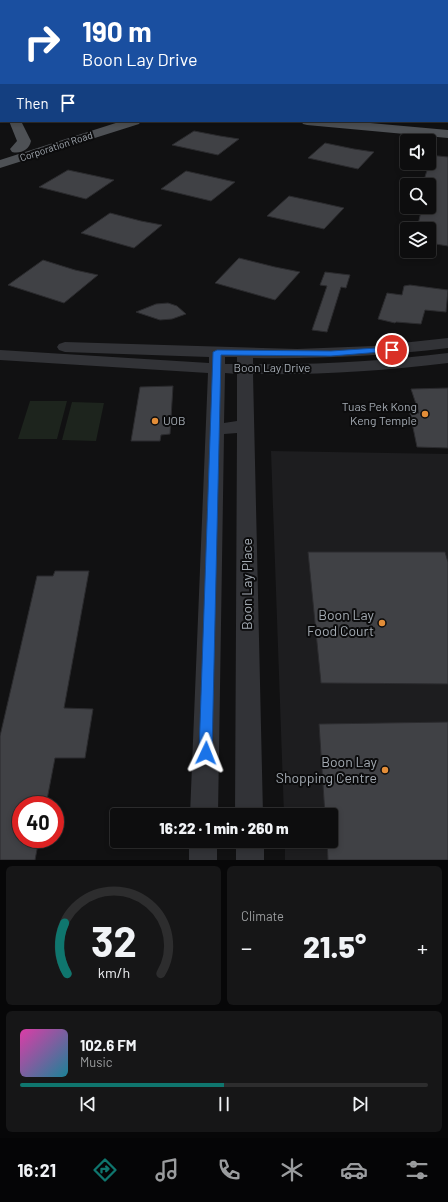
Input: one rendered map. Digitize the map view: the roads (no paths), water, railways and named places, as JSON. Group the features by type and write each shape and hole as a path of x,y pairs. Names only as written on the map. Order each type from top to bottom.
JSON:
{"main road":[{"path":"15,122 24,141 23,144 17,149"},
{"name":"Corporation Road","path":"0,156 17,149 105,122"},
{"name":"Corporation Road","path":"0,164 132,122"},
{"path":"317,122 448,134"},
{"path":"394,122 448,127"}],"street":[{"name":"Boon Lay Drive","path":"245,360 407,349 448,343"},
{"name":"Boon Lay Drive","path":"0,344 216,360"},
{"name":"Boon Lay Drive","path":"0,356 245,360 366,367 414,364 448,358"},
{"path":"204,808 216,360"},
{"name":"Boon Lay Place","path":"245,360 249,808"},
{"path":"215,431 226,427 235,426 246,430"},
{"path":"203,848 203,860"},
{"path":"250,848 250,860"}],"place":[{"name":"Tuas Pek Kong Keng Temple","path":"425,414"},
{"name":"UOB","path":"155,421"},
{"name":"Boon Lay Food Court","path":"382,623"},
{"name":"Boon Lay Shopping Centre","path":"385,770"}]}
